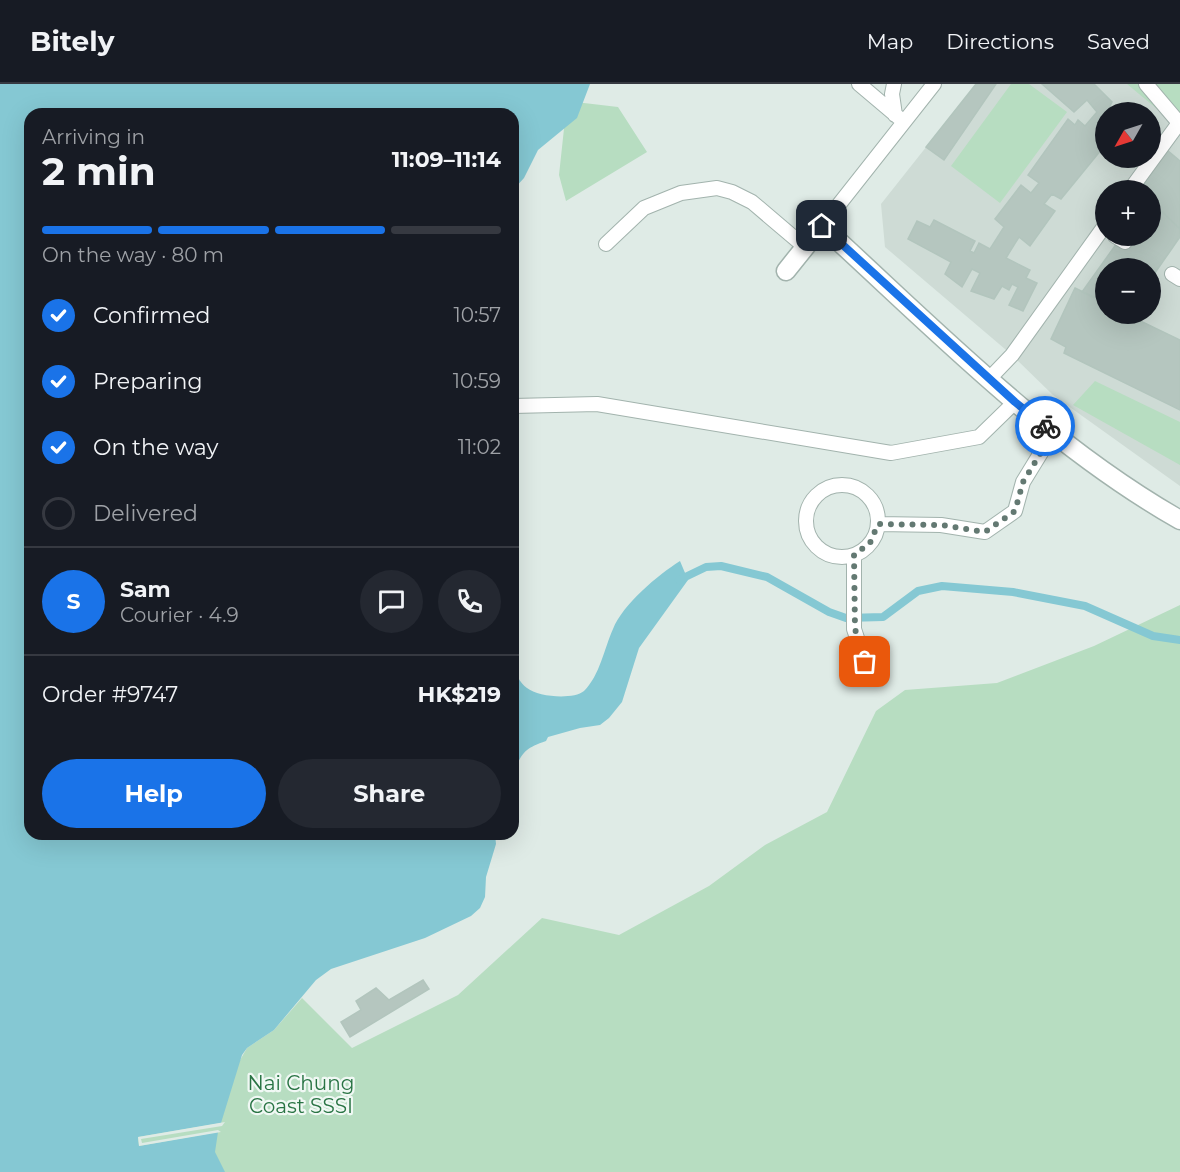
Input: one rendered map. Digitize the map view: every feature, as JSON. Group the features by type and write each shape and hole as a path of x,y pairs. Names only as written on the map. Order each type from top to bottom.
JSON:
{"street":[{"path":"786,271 822,226 1015,402 1053,433 1152,504 1180,520"}],"lane":[{"path":"859,84 899,119"},
{"path":"873,84 878,101"},
{"path":"894,84 892,93 899,119"},
{"path":"822,226 899,119 934,84"},
{"path":"1137,180 1179,124 1146,84"},
{"path":"606,244 644,208 681,192 717,188 732,192 752,202 805,247"},
{"path":"989,379 1012,355 1095,241"},
{"path":"519,406 597,404 891,453 979,437 1015,402"},
{"path":"878,524 941,525 985,532 1015,511 1023,482 1053,433"},
{"path":"840,484 852,486 872,501 877,512 878,524 870,543 854,555 842,557 830,555 819,549 811,539 806,522 810,503 817,494 828,487 840,484"},
{"path":"854,555 854,617 865,662"}],"shaded area":[{"path":"976,84 1180,84 1180,486 1053,395 1012,355 885,247 881,204"}],"green space":[{"path":"1011,84 1029,84 1067,112 1000,203 951,166"},
{"path":"1127,84 1180,84 1180,128 1161,112 1161,102 1149,102"},
{"path":"567,101 618,107 647,152 566,201 559,175"},
{"path":"1095,381 1180,422 1180,465 1073,405"},
{"name":"Nai Chung Coast SSSI","path":"1180,605 1180,1172 221,1172 73,1166 239,1062 247,1048 274,1030 302,998 352,1048 458,995 542,918 619,935 709,886 765,845 827,812 876,711 905,690 997,683 1094,646"}],"water":[{"path":"0,84 590,84 577,118 538,150 519,183 519,108 24,108 24,840 496,840 496,844 486,877 485,897 480,908 471,916 425,938 331,969 316,980 274,1030 247,1048 242,1055 221,1123 138,1137 139,1146 218,1132 215,1152 225,1172 0,1172"},
{"path":"680,561 688,580 639,648 622,702 600,725 548,737 546,741 528,749 519,760 519,679 524,686 539,694 572,696 584,691 594,677 618,619 633,600"}],"pier":[{"path":"225,1122 222,1126 141,1139 142,1143 218,1130 221,1132 139,1146 138,1137"}],"building":[{"path":"976,84 996,84 944,160 926,147"},
{"path":"1042,84 1094,84 1112,102 1095,102 1095,110 1087,100 1074,112"},
{"path":"1095,114 1095,157 1061,199 1052,194 1044,204 1055,211 1030,246 1019,237 1006,258 1030,270 1026,278 1037,283 1023,311 1009,305 1018,287 1012,284 1009,290 1002,286 994,299 971,291 980,273 972,269 962,287 945,274 951,262 908,239 917,221 930,227 934,220 975,241 970,251 974,253 979,243 990,249 1004,227 995,219 1021,185 1031,193 1039,183 1028,175 1068,119 1075,125 1078,120 1085,126"},
{"path":"1167,150 1180,161 1180,229 1161,211 1161,180 1146,180 1155,168 1161,168 1161,159"},
{"path":"1161,211 1180,229 1180,237 1161,264 1161,258 1106,258 1115,246 1161,246"},
{"path":"1095,274 1095,298 1082,292"},
{"path":"1075,288 1095,298 1095,324 1147,324 1180,340 1180,410 1064,353 1066,347 1051,339"},
{"path":"423,980 429,989 350,1037 341,1022 361,1010 356,1001 376,988 389,1000"}],"waterway":[{"path":"679,580 706,567 721,566 767,577 829,612 846,618 883,617 918,591 942,586 1013,592 1085,606 1153,636 1180,640"}],"way so far":[{"path":"865,662 855,629 854,555 870,543 878,524 941,525 985,532 1015,511 1023,482 1053,433 1045,426"}],"route":[{"path":"822,226 1015,402 1045,426"}]}
